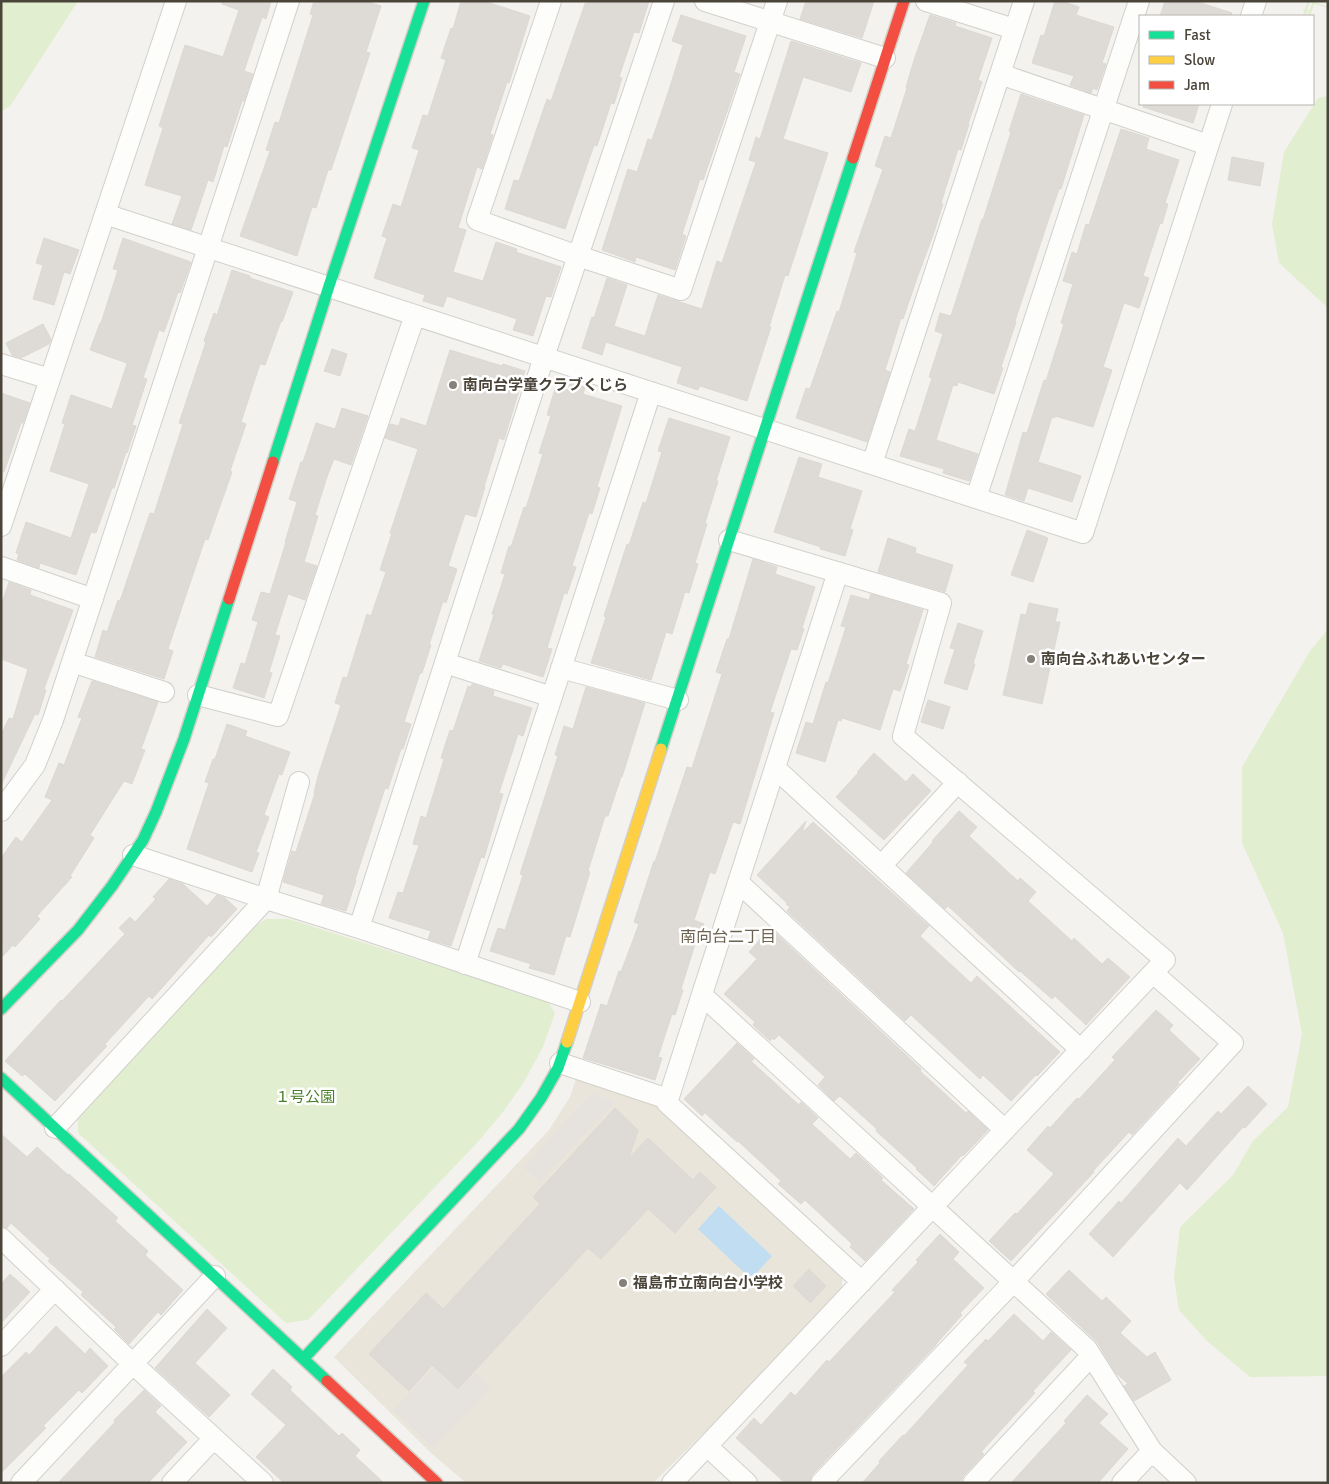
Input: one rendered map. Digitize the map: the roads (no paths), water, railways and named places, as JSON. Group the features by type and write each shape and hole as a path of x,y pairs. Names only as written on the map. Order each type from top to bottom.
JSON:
{"street":[{"path":"1,526 9,482 50,380 176,1"},
{"path":"1,811 35,765 53,720 288,1"},
{"path":"1,1009 78,930 112,886 143,840 156,812 184,739 329,286 424,1"},
{"path":"551,1 477,220 681,290 777,1"},
{"path":"359,928 544,357 664,1"},
{"path":"705,1 885,58"},
{"path":"304,1358 518,1129 541,1098 560,1062 904,1"},
{"path":"926,1 1014,30"},
{"path":"872,464 1024,1"},
{"path":"976,498 1139,1"},
{"path":"1251,15 1256,1"},
{"path":"1000,74 1208,145"},
{"path":"105,214 1083,533 1222,105"},
{"path":"198,695 278,716 415,314"},
{"path":"1,364 50,380"},
{"path":"465,964 651,392"},
{"path":"672,1483 1165,960 903,736 941,603 729,540"},
{"path":"1,567 93,599"},
{"path":"838,572 667,1103 862,1282"},
{"path":"72,662 164,692"},
{"path":"445,663 552,697"},
{"path":"561,668 678,700"},
{"path":"775,768 1081,1050"},
{"path":"55,1128 266,899 299,782"},
{"path":"881,866 958,782"},
{"path":"133,855 580,1002"},
{"path":"738,882 1005,1130"},
{"path":"821,1483 1013,1282 1233,1044 1153,973"},
{"path":"702,995 1086,1349 1152,1451 1186,1483"},
{"path":"560,1062 668,1099"},
{"path":"1,1078 437,1483"},
{"path":"1,1238 133,1364 263,1483"},
{"path":"22,1483 215,1276"},
{"path":"1,1346 55,1289"},
{"path":"973,1483 1092,1356"},
{"path":"172,1483 214,1438"},
{"path":"707,1446 747,1483"},
{"path":"1122,1483 1152,1451"}],"water":[{"path":"719,1206 772,1256 751,1279 698,1229"}],"place":[{"name":"南向台学童クラブくじら","path":"453,385"},
{"name":"南向台ふれあいセンター","path":"1031,659"},
{"name":"福島市立南向台小学校","path":"623,1283"}],"district":[{"name":"南向台二丁目","path":"728,936"}],"park label":[{"name":"１号公園","path":"305,1097"}]}
